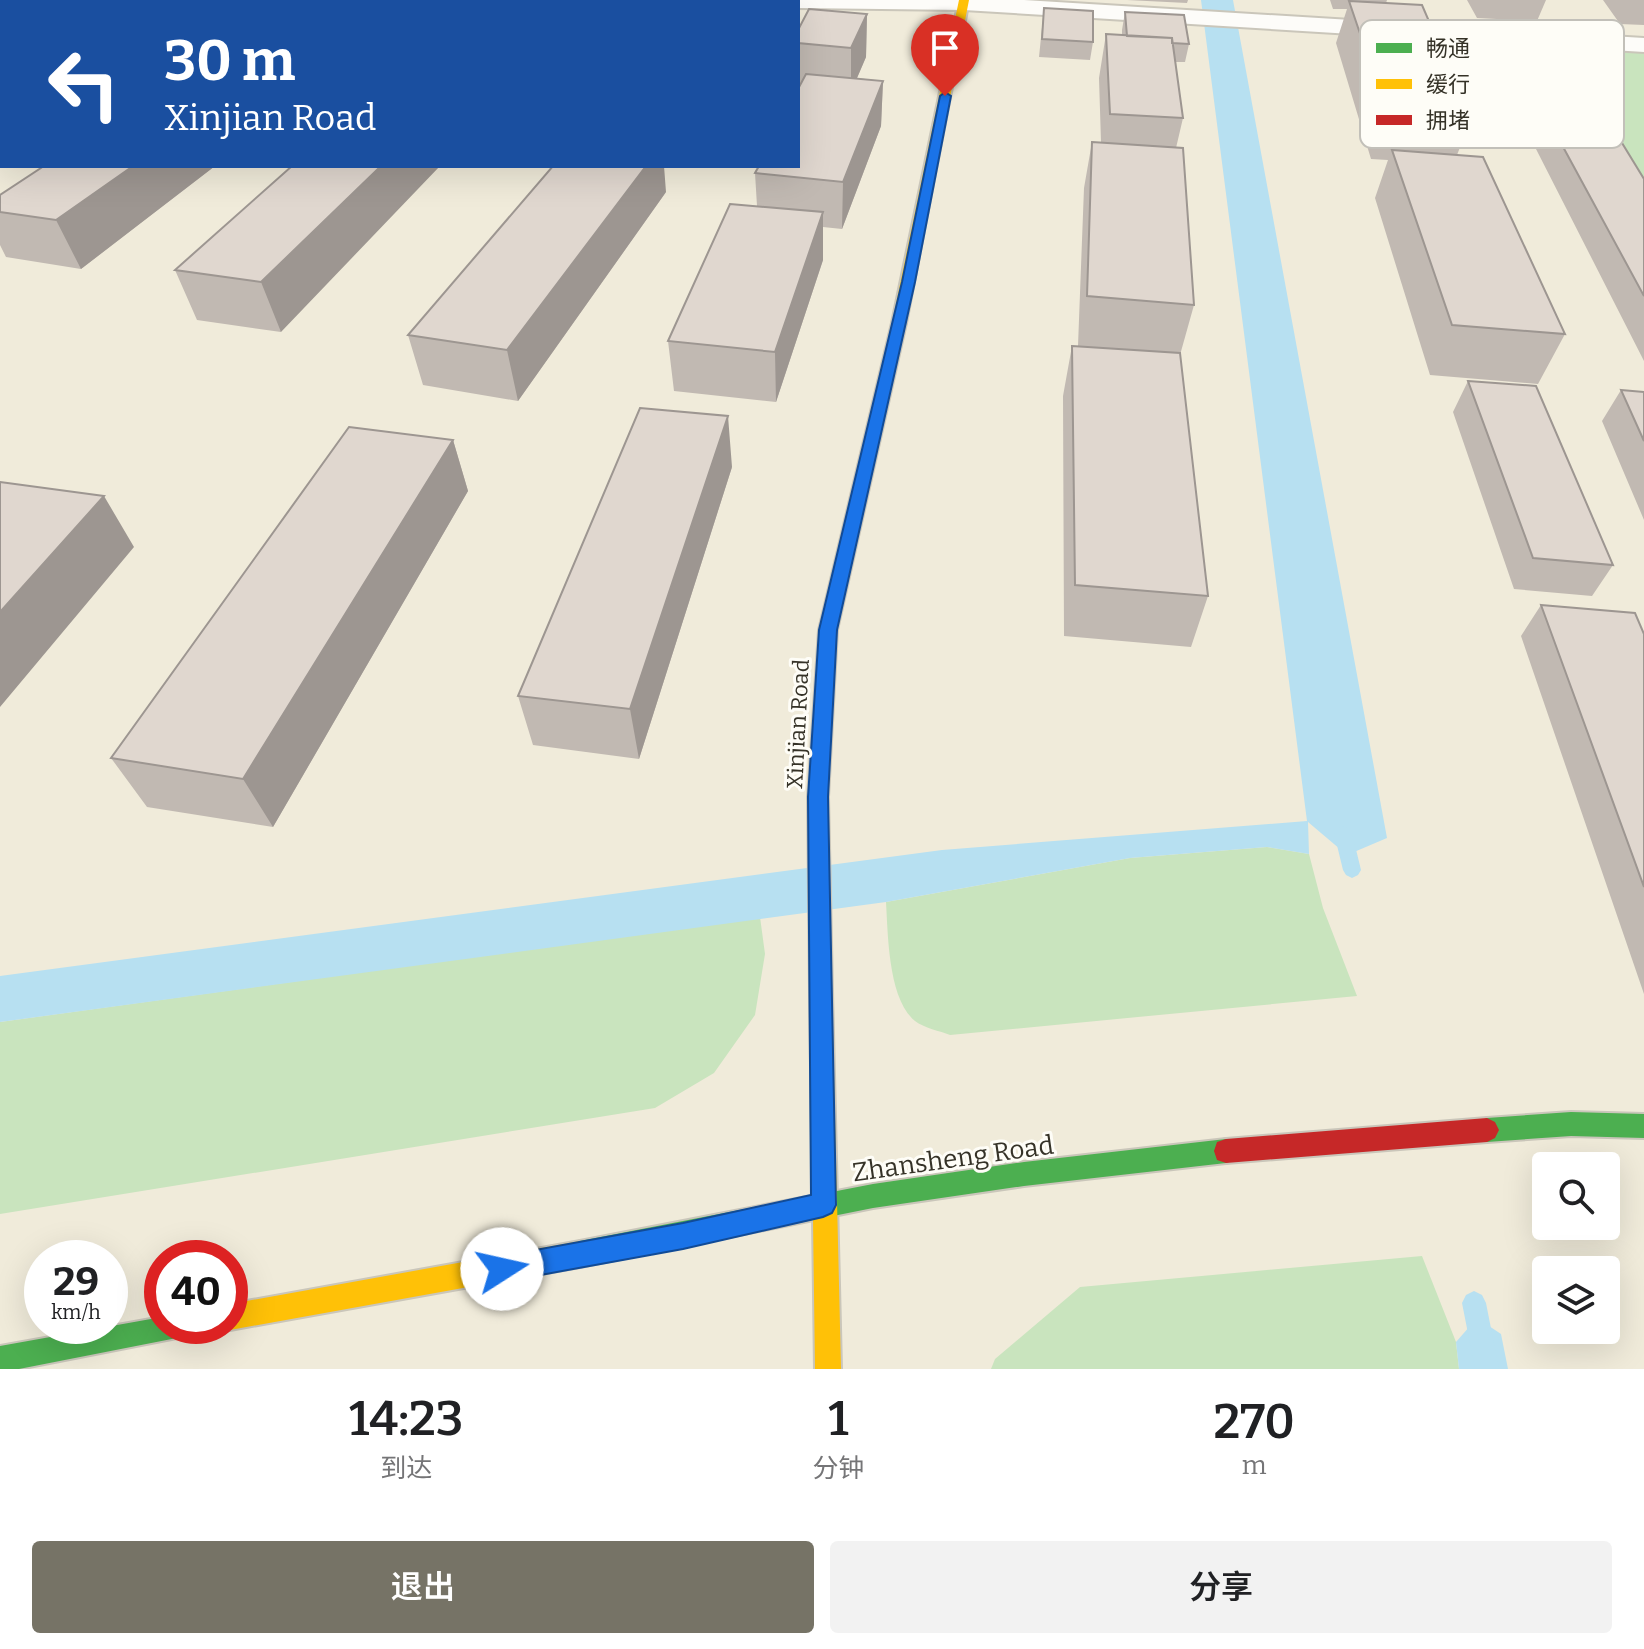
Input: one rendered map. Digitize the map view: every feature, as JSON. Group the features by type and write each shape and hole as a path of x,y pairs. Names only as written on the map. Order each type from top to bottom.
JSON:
{"street":[{"path":"800,1 964,1 1360,28"},
{"name":"Xinjian Road","path":"828,1369 818,797 828,630 909,282 964,1"},
{"path":"1624,44 1644,45"},
{"name":"Zhansheng Road","path":"248,1314 683,1236 823,1205 1012,1175 1268,1146 1571,1124 1644,1126"},
{"path":"0,1359 144,1333"}],"green space":[{"path":"1624,52 1644,53 1644,191 1619,148 1624,148"},
{"path":"1267,847 1309,854 1323,908 1357,996 950,1035 915,1021 899,998 891,965 886,902 1130,858"},
{"path":"760,917 765,954 755,1015 714,1073 655,1108 0,1214 0,1022"},
{"path":"1422,1256 1456,1342 1459,1369 991,1369 995,1359 1080,1287"}],"water":[{"path":"1201,0 1233,0 1387,838 1347,855 1308,822 1309,854 1267,847 1130,858 886,902 0,1022 0,976 942,850 1307,821"},
{"path":"1477,1318 1501,1334 1508,1369 1459,1369 1456,1342"}],"building":[{"path":"1349,1 1422,5 1428,20 1360,20 1360,33"},
{"path":"1044,8 1093,11 1093,42 1042,39"},
{"path":"809,9 867,14 851,48 800,43 800,26"},
{"path":"1125,12 1184,15 1189,44 1172,43 1172,38 1127,36"},
{"path":"1106,34 1172,38 1183,118 1110,114"},
{"path":"806,74 883,81 843,182 755,173 758,168 800,168 800,85"},
{"path":"1092,142 1183,148 1194,305 1087,296"},
{"path":"1624,146 1644,179 1644,296 1564,148"},
{"path":"1392,150 1483,157 1565,334 1452,325"},
{"path":"41,168 130,168 56,220 0,212 0,195"},
{"path":"290,168 379,168 261,282 175,270"},
{"path":"551,168 644,168 507,350 408,335"},
{"path":"730,204 823,212 775,352 668,341"},
{"path":"1072,346 1180,353 1208,596 1075,585"},
{"path":"1468,381 1536,386 1613,565 1533,558"},
{"path":"1621,390 1644,392 1644,441"},
{"path":"640,408 728,416 630,709 518,696"},
{"path":"349,427 453,440 243,779 111,758"},
{"path":"0,482 104,496 0,612"},
{"path":"1541,605 1635,613 1644,634 1644,887"}],"waterway":[{"path":"1343,833 1352,870"},
{"path":"1474,1303 1487,1369"}],"traffic: fast":[{"path":"821,991 818,797 828,630 899,323"},
{"path":"1487,1130 1571,1124 1644,1126"},
{"path":"580,1254 923,1188 1226,1151"},
{"path":"0,1359 144,1333"}],"traffic: slow":[{"path":"899,323 964,0"},
{"path":"821,991 828,1369"},
{"path":"248,1314 580,1254"}],"traffic: jam":[{"path":"1226,1151 1487,1130"}],"route":[{"path":"502,1269 683,1236 823,1205 822,914 818,797 828,630 909,282 945,96"}]}
